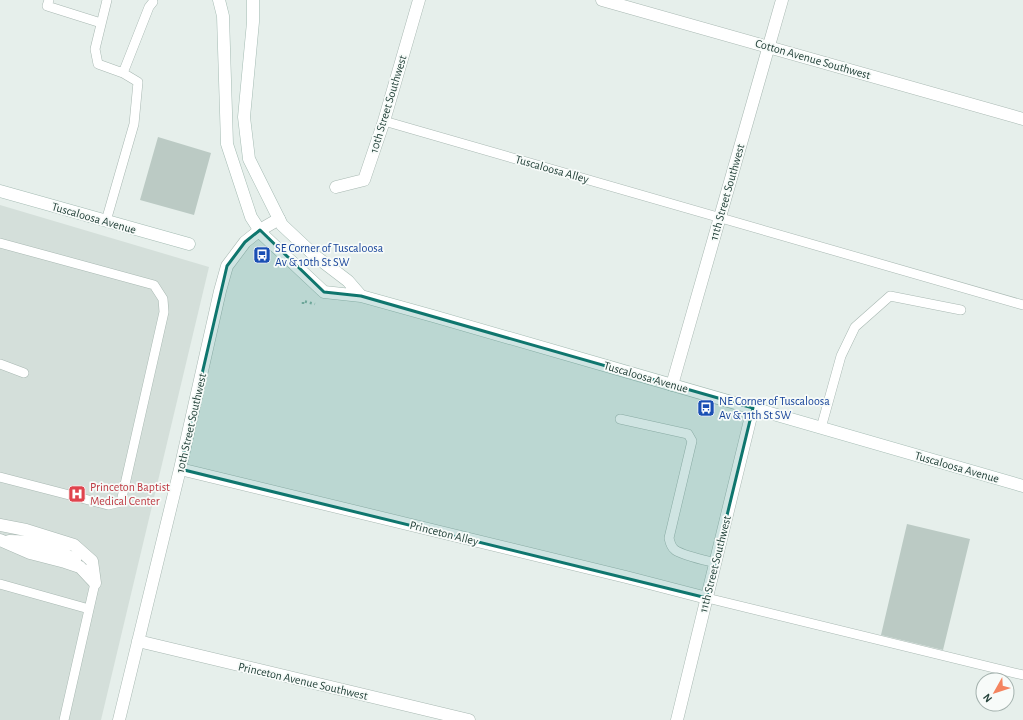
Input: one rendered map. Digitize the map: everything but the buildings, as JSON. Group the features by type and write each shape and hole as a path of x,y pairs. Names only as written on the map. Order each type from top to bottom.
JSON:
{"street":[{"name":"Tuscaloosa Avenue","path":"219,0 223,16 226,144 251,217 262,234 324,292 361,296 672,384 1023,486"},
{"path":"254,0 244,117 249,159 282,225 314,255 348,281 361,296"},
{"name":"10th Street Southwest","path":"336,187 364,180 384,121 419,0"},
{"name":"Cotton Avenue Southwest","path":"602,0 1023,119"},
{"name":"11th Street Southwest","path":"672,384 782,0"},
{"name":"Tuscaloosa Avenue","path":"0,191 188,244"},
{"name":"10th Street Southwest","path":"119,720 180,469 227,266 245,242 260,230 279,219"},
{"name":"11th Street Southwest","path":"677,720 753,408"},
{"name":"Princeton Alley","path":"180,469 707,598"},
{"path":"0,525 26,530 74,545 92,560 94,584"},
{"path":"2,540 25,541 45,546 63,553 76,560 94,584"},
{"name":"Princeton Avenue Southwest","path":"138,641 469,720"}],"lane":[{"path":"49,0 47,6 101,23"},
{"path":"106,221 134,124 138,82 123,73 98,64 95,49 107,0"},
{"path":"123,73 146,13 155,1"},
{"name":"Tuscaloosa Alley","path":"384,121 1023,305"},
{"path":"0,243 154,286 163,299 164,312 121,502 108,505 0,477"},
{"path":"821,428 841,356 855,327 890,296 961,310"},
{"path":"0,364 24,373"},
{"path":"620,419 688,434 691,437 692,441 669,538 670,544 675,550 684,554 716,563"},
{"path":"0,584 89,609"},
{"path":"64,720 94,584"},
{"path":"707,598 1023,675"}],"highlighted area":[{"path":"260,230 324,292 361,296 753,408 707,598 180,469 227,266 245,242"}],"shaded area":[{"name":"Princeton Baptist Medical Center","path":"0,205 209,267 101,720 0,720"}],"place":[{"name":"SE Corner of Tuscaloosa Av & 10th St SW","path":"262,255"},
{"name":"NE Corner of Tuscaloosa Av & 11th St SW","path":"706,408"},
{"name":"Princeton Baptist Medical Center","path":"77,494"}]}
